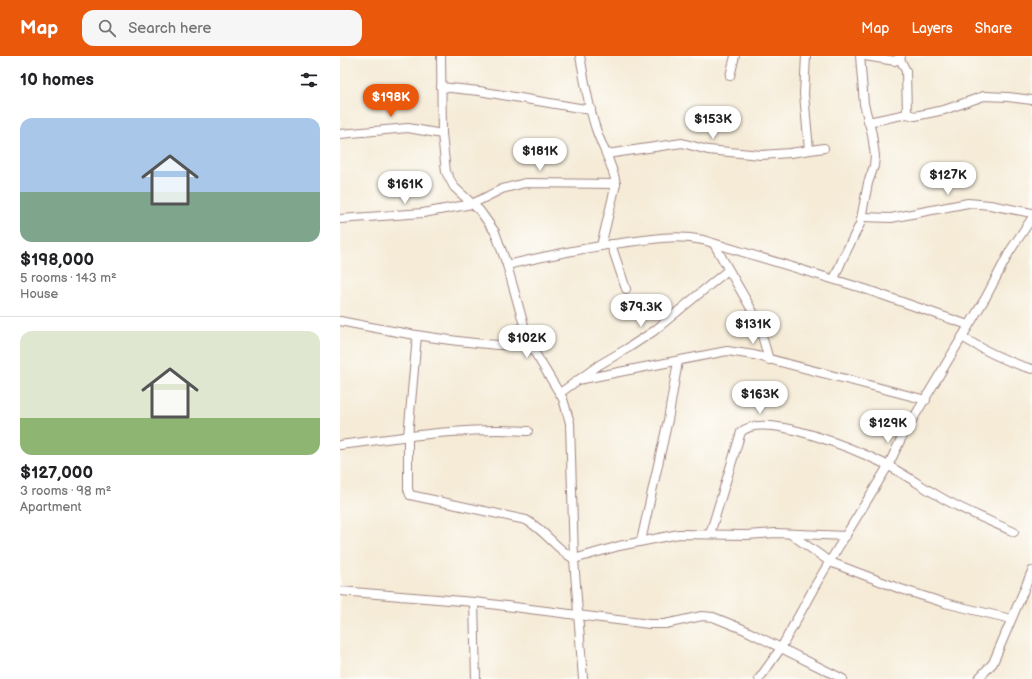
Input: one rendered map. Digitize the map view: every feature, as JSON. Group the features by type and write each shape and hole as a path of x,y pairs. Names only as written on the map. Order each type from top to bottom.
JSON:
{"street":[{"path":"441,56 442,134 446,172 454,187 480,211 495,232 507,265 529,343 560,393 566,407 570,428 574,559 583,679"},
{"path":"580,56 597,132 607,154 616,184 601,246"},
{"path":"730,76 735,56"},
{"path":"806,56 804,94 809,150"},
{"path":"834,279 862,217 875,156 864,104 860,56"},
{"path":"865,56 895,61 900,57 906,70 907,114"},
{"path":"441,87 479,91 591,110"},
{"path":"868,122 907,114 914,116 944,110 984,96 1008,96 1032,100"},
{"path":"340,134 408,128 442,134"},
{"path":"607,154 682,143 708,150 761,155 824,148"},
{"path":"340,219 423,213 472,204 502,189 525,182 616,184"},
{"path":"862,217 891,218 968,203 990,205 1032,213"},
{"path":"759,679 781,648 830,562 888,466 901,439 926,400 968,325 986,297 1010,251 1032,218"},
{"path":"507,265 610,244 670,237 695,238 834,279 968,325"},
{"path":"610,244 626,289"},
{"path":"714,244 753,312 759,325 769,360"},
{"path":"560,393 654,331 728,270"},
{"path":"340,321 417,336 505,346 529,343"},
{"path":"417,336 408,436 408,489 410,495 526,520 538,527 563,552 574,559 641,541 679,534 746,535 789,533 846,536"},
{"path":"962,337 985,351 1032,369"},
{"path":"578,380 727,351 741,353 926,400"},
{"path":"641,541 668,420 678,360"},
{"path":"710,534 741,432 745,429 763,425 785,428 828,440 888,466 943,498 1014,532"},
{"path":"340,445 477,429 528,431"},
{"path":"789,533 830,562 938,601 1011,619"},
{"path":"978,679 993,663 1032,571"},
{"path":"340,591 474,602 657,624 702,616 713,617 733,624 843,679"},
{"path":"474,602 476,679"}]}
